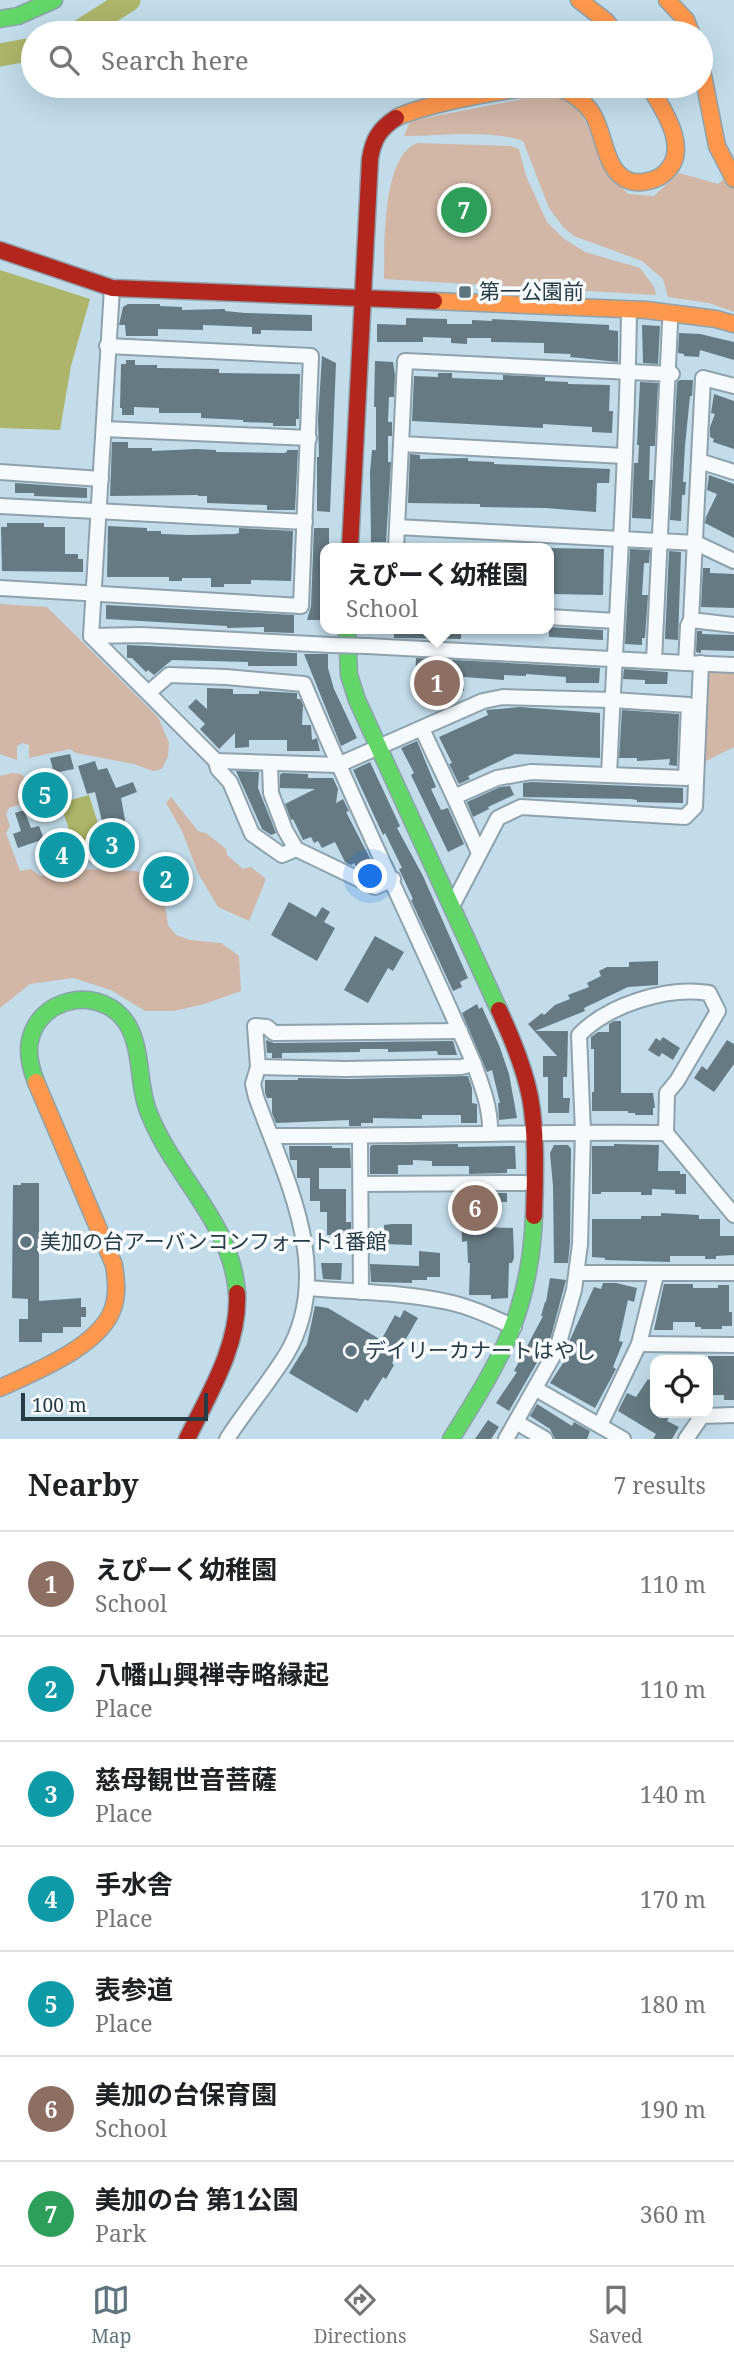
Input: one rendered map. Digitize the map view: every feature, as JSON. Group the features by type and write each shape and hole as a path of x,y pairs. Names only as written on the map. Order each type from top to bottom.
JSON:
{"street":[{"path":"0,19 18,16 54,0"},
{"path":"579,0 606,21"},
{"path":"667,0 686,21"},
{"path":"350,543 368,189 373,147 378,133 407,112 474,98"},
{"path":"576,98 592,113 614,167 621,176 628,181 642,182 656,179 668,171 677,144 668,119 656,98"},
{"path":"708,98 717,146 734,179"},
{"path":"0,250 112,288 672,312 734,324"},
{"path":"112,288 92,636 216,761 218,769 230,782 252,834 282,855 296,849"},
{"path":"609,775 622,538 629,310"},
{"path":"654,661 670,374 670,323"},
{"path":"0,588 301,606 311,356 107,346"},
{"path":"396,543 405,361 670,374"},
{"path":"686,663 696,543 700,377 734,386"},
{"path":"104,429 309,438"},
{"path":"401,444 624,456"},
{"path":"699,461 734,472"},
{"path":"0,472 101,479"},
{"path":"0,506 305,522"},
{"path":"397,527 696,543 734,561"},
{"path":"554,617 616,621"},
{"path":"691,620 734,625"},
{"path":"347,634 349,675 358,700 511,1036 530,1098 534,1132 533,1257 514,1327 503,1353 451,1439"},
{"path":"92,636 142,635 734,665"},
{"path":"452,906 498,818 522,807 685,817 695,807 701,663"},
{"path":"148,693 169,675 304,684 474,1064 483,1086 491,1121 490,1133"},
{"path":"216,761 338,765 483,701 503,697 689,705 686,778 531,772 497,778 454,797"},
{"path":"422,729 479,853"},
{"path":"270,764 271,793 285,830 296,849 375,887 393,879"},
{"path":"506,1439 557,1349 574,1290 583,1132 579,1035 590,1023 625,1005 690,990 709,993 718,1011 677,1081 667,1093 666,1133 734,1215"},
{"path":"0,1388 91,1340 107,1321 117,1294 114,1265 31,1071 29,1056 34,1026 51,1008 70,1000 99,1002 109,1006 130,1025 136,1042 145,1104 155,1128 220,1235 234,1269 237,1296 235,1331 223,1364 187,1439"},
{"path":"227,1439 286,1354 297,1331 307,1288 306,1242 253,1084 257,1067 256,1026 267,1027 274,1033 460,1031"},
{"path":"257,1067 345,1069 461,1067 474,1064"},
{"path":"271,1136 666,1133"},
{"path":"360,1137 361,1293"},
{"path":"361,1184 524,1183"},
{"path":"577,1273 734,1273"},
{"path":"600,1425 639,1344 656,1275"},
{"path":"307,1288 416,1296 449,1302 482,1312 514,1327"},
{"path":"639,1344 734,1345"},
{"path":"536,1389 623,1439"},
{"path":"686,1439 702,1416 734,1415"},
{"path":"516,1422 545,1439"}],"shaded area":[{"path":"563,98 580,112 594,138 605,169 628,194 654,196 679,173 718,184 734,171 734,312 709,303 668,297 663,279 642,261 574,236 564,228 549,208 523,141 480,134 404,136 410,121 518,100"},
{"path":"418,143 511,146 519,149 526,176 547,222 563,238 585,252 640,268 654,287 656,295 384,279 385,225 391,183 397,165 406,151"},
{"path":"0,270 90,299 71,366 60,430 0,428"},
{"path":"0,604 47,607 158,717 169,743 168,756 162,769 153,771 134,764 76,753 70,749 29,758 29,745 23,743 17,746 17,760 0,754"},
{"path":"711,668 734,669 734,747 702,763 706,672"},
{"path":"21,774 28,781 37,799 9,808 6,814 10,826 6,833 20,871 31,869 40,876 84,869 137,871 154,882 164,899 168,925 176,935 190,940 221,943 239,956 241,991 174,1011 145,1011 111,990 73,978 30,984 0,1008 0,776"},
{"path":"89,795 105,846 77,853 60,803"},
{"path":"171,797 198,831 206,833 226,849 227,855 243,869 251,867 266,879 249,921 218,907 198,873 182,831 166,803"}],"building":[{"path":"128,304 160,304 182,307 182,310 225,309 245,313 312,315 312,331 261,330 261,334 252,334 252,327 203,325 203,330 158,329 158,336 126,336 125,325 119,325 123,307"},
{"path":"406,318 447,319 447,324 472,324 472,320 492,319 609,325 609,330 618,331 618,362 570,357 571,354 544,353 544,343 491,342 491,338 467,338 467,344 451,343 451,338 423,337 423,342 377,342 377,324 406,325"},
{"path":"642,325 660,326 658,364 643,363"},
{"path":"679,333 700,334 734,342 734,360 700,350 699,357 684,356 678,353"},
{"path":"322,356 336,363 330,512 317,511"},
{"path":"126,360 135,360 135,365 157,365 157,368 219,369 219,373 300,374 299,419 296,419 296,426 273,426 273,423 201,418 201,413 159,413 159,408 134,407 134,415 122,415 121,364 126,364"},
{"path":"375,361 393,362 395,375 394,397 389,397 388,422 392,422 392,436 388,436 388,462 391,462 386,542 371,542 370,472 372,450 376,450"},
{"path":"438,373 452,373 452,378 503,380 503,375 545,377 545,381 568,384 610,385 612,433 592,432 592,427 543,424 543,428 412,421 414,376 438,377"},
{"path":"693,380 685,446 683,482 686,482 685,495 682,495 681,521 670,520 677,382"},
{"path":"640,382 658,383 655,446 650,446 649,480 653,480 651,519 632,518 634,463 638,463"},
{"path":"714,394 734,401 734,449 713,442 714,439 710,437 710,427 715,414 711,413"},
{"path":"112,442 128,442 128,448 152,448 152,451 196,449 284,453 287,450 298,450 295,510 267,510 267,505 207,503 207,496 198,495 110,496"},
{"path":"410,454 420,455 420,459 468,458 468,461 494,464 610,469 609,483 597,483 596,512 480,507 480,504 408,503"},
{"path":"709,475 734,484 734,538 705,523 717,494 707,490"},
{"path":"15,483 87,488 87,498 15,493"},
{"path":"7,523 44,523 44,527 65,527 65,554 78,554 78,559 83,559 83,572 2,571 1,527 7,527"},
{"path":"108,526 147,528 147,531 161,531 161,534 190,535 235,534 239,533 239,528 293,531 291,581 251,580 251,584 211,587 211,578 169,581 169,577 107,577"},
{"path":"314,528 329,528 329,543 320,543 320,620 307,620 311,606"},
{"path":"554,548 604,549 603,595 554,594"},
{"path":"630,549 650,550 649,563 644,563 642,595 648,595 645,638 642,638 642,645 625,644"},
{"path":"669,551 681,552 678,640 665,639"},
{"path":"703,568 710,568 710,573 734,574 734,608 701,607"},
{"path":"106,605 294,615 294,633 264,632 264,627 227,628 106,619"},
{"path":"554,627 603,630 603,640 549,637 549,634 554,634"},
{"path":"697,631 702,631 702,634 734,635 734,651 696,652"},
{"path":"394,634 461,634 461,639 394,638"},
{"path":"127,645 297,653 297,666 248,666 248,662 172,660 154,675 148,670 146,672 132,658 127,658"},
{"path":"304,654 328,654 328,668 334,689 357,738 341,746"},
{"path":"416,658 600,668 599,683 566,683 566,677 526,674 504,675 504,680 464,677 464,691 446,691 446,707 436,709 436,690 415,690"},
{"path":"624,669 668,672 667,684 645,684 645,680 623,679"},
{"path":"207,688 233,689 233,694 259,694 259,691 297,693 297,699 300,699 303,705 302,725 311,725 312,740 317,738 320,751 287,751 287,740 249,740 249,747 235,748 235,733 219,749 200,729 205,724 188,707 196,699 207,709"},
{"path":"520,707 600,713 600,758 515,754 468,776 470,779 459,784 439,737 488,715 486,710"},
{"path":"622,710 679,714 677,766 669,765 670,759 637,761 637,758 619,758"},
{"path":"417,741 436,787 431,789 441,810 448,808 464,844 448,852 401,748"},
{"path":"70,754 74,769 54,773 50,758"},
{"path":"95,761 98,770 107,768 116,788 133,782 137,792 121,798 130,847 118,849 112,832 105,834 95,792 87,794 78,766"},
{"path":"370,762 400,826 397,828 423,876 468,978 460,982 462,987 453,991 411,900 413,899 399,869 402,868 385,833 383,835 353,770"},
{"path":"236,771 259,772 258,788 276,833 271,835 262,829"},
{"path":"282,773 308,774 308,778 333,778 338,789 336,803 343,799 349,811 346,812 376,870 368,873 361,865 356,867 354,863 351,865 345,862 335,842 322,848 318,841 314,843 311,837 303,840 285,804 315,789 280,788"},
{"path":"523,783 683,788 683,803 523,797"},
{"path":"510,786 514,795 473,817 467,802 500,787"},
{"path":"24,810 31,828 39,826 44,839 18,848 13,834 21,831 15,813"},
{"path":"289,902 316,917 322,907 330,912 324,922 335,928 317,961 271,935"},
{"path":"375,936 404,952 393,971 388,968 368,1003 344,990"},
{"path":"658,961 658,985 628,987 584,1008 585,1011 535,1031 568,1031 567,1077 563,1077 563,1098 570,1098 569,1113 548,1113 548,1077 543,1077 543,1056 557,1056 528,1024 555,1005 570,999 568,995 589,987 587,983 601,976 599,971 607,967 629,967 629,962"},
{"path":"477,1004 479,1009 482,1007 499,1045 509,1074 517,1118 499,1120 500,1103 492,1070 487,1072 462,1013"},
{"path":"621,1021 621,1093 653,1093 653,1115 635,1115 628,1111 592,1111 594,1049 591,1049 591,1037 598,1032 609,1032 609,1024"},
{"path":"663,1037 680,1048 673,1060 662,1053 659,1057 648,1050 656,1038 660,1041"},
{"path":"266,1040 274,1043 453,1041 457,1055 438,1055 437,1051 388,1052 388,1049 360,1049 360,1052 282,1053 282,1058 272,1058 272,1053 267,1053"},
{"path":"727,1040 734,1044 734,1064 714,1092 694,1078 702,1066 707,1070"},
{"path":"468,1076 472,1088 472,1103 477,1104 477,1123 461,1123 461,1115 422,1115 422,1119 373,1118 373,1123 361,1123 361,1126 349,1126 349,1120 276,1123 272,1113 272,1098 267,1098 265,1093 265,1080"},
{"path":"458,1144 458,1147 515,1146 516,1169 507,1169 507,1173 469,1174 469,1166 432,1166 432,1161 413,1160 413,1165 398,1165 398,1174 370,1174 372,1145"},
{"path":"554,1145 568,1145 571,1149 568,1263 554,1263 550,1153"},
{"path":"659,1145 658,1171 680,1171 680,1174 686,1174 686,1194 675,1194 675,1190 652,1189 652,1195 641,1195 641,1192 592,1194 592,1146"},
{"path":"289,1146 350,1148 351,1168 319,1168 319,1189 346,1189 346,1222 351,1222 351,1239 337,1239 337,1235 327,1235 327,1212 320,1212 320,1201 310,1201 310,1178 297,1178 297,1160 290,1160"},
{"name":"美加の台アーバンコンフォート1番館","path":"39,1183 39,1301 81,1298 81,1307 86,1307 86,1317 81,1317 81,1327 63,1327 63,1333 42,1333 42,1342 19,1342 19,1319 28,1319 28,1299 12,1298 13,1185"},
{"path":"460,1193 507,1193 507,1202 486,1202 486,1225 513,1228 514,1258 512,1263 509,1263 508,1298 491,1299 491,1295 469,1295 470,1263 467,1241 462,1242"},
{"path":"661,1213 699,1215 699,1219 720,1219 720,1236 734,1236 734,1255 716,1256 716,1259 705,1259 705,1256 670,1256 670,1262 605,1260 592,1257 592,1219 641,1219 641,1216 661,1216"},
{"path":"412,1224 412,1245 384,1244 384,1225"},
{"path":"419,1251 440,1253 440,1277 412,1280 412,1283 371,1282 370,1264 419,1266"},
{"path":"321,1263 342,1263 341,1280 323,1279"},
{"path":"550,1278 566,1280 550,1340 509,1411 496,1403 517,1372 514,1371 543,1316"},
{"path":"603,1283 637,1288 634,1302 628,1300 619,1341 623,1342 613,1367 616,1369 595,1408 550,1383 565,1360 563,1358 569,1342 594,1287 601,1289"},
{"path":"664,1284 693,1284 693,1288 729,1285 732,1326 701,1329 695,1327 695,1322 673,1322 673,1330 654,1330"},
{"name":"デイリーカナートはやし","path":"315,1306 328,1308 381,1340 395,1315 400,1318 404,1310 418,1318 392,1363 394,1365 386,1379 383,1377 357,1413 289,1373 307,1344"},
{"path":"713,1356 734,1356 734,1400 724,1400 724,1395 713,1395"},
{"path":"648,1379 650,1380 650,1418 669,1418 667,1421 679,1427 672,1439 653,1439 656,1434 618,1411 627,1393 636,1397"},
{"path":"537,1404 572,1426 574,1422 590,1431 587,1439 555,1439 550,1429 530,1416"},
{"path":"488,1420 499,1427 491,1439 475,1439"}],"waterway":[{"path":"96,21 129,0"},
{"path":"0,55 21,51"}],"traffic: fast":[{"path":"0,19 18,16 54,0"},
{"path":"347,634 349,675 357,700 499,1010"},
{"path":"36,1082 29,1046 35,1027 44,1015 55,1007 83,1000 110,1007 122,1017 137,1049 147,1108 157,1132 224,1243 233,1267 237,1293"},
{"path":"451,1439 485,1384 510,1334 526,1281 534,1216"}],"traffic: slow":[{"path":"579,0 606,21"},
{"path":"667,0 686,21"},
{"path":"396,118 427,107 467,98"},
{"path":"578,98 592,113 615,170 621,177 642,182 661,176 671,167 675,156 673,132 656,98"},
{"path":"708,98 717,146 734,179"},
{"path":"434,301 646,310 716,319 734,324"},
{"path":"0,1388 48,1366 81,1346 106,1322 116,1297 114,1265 36,1082"}],"traffic: jam":[{"path":"350,543 370,159 378,136 385,126 396,118"},
{"path":"0,250 112,288 434,301"},
{"path":"499,1010 517,1053 530,1097 535,1141 534,1216"},
{"path":"187,1439 228,1350 234,1331 237,1293"}],"place":[{"name":"美加の台 第1公園","path":"464,210"},
{"name":"第一公園前","path":"465,292"},
{"name":"えぴーく幼稚園","path":"437,683"},
{"name":"表参道","path":"45,795"},
{"name":"慈母観世音菩薩","path":"112,845"},
{"name":"手水舎","path":"62,855"},
{"name":"八幡山興禅寺略縁起","path":"166,879"},
{"name":"美加の台保育園","path":"475,1208"},
{"name":"美加の台アーバンコンフォート1番館","path":"26,1242"},
{"name":"デイリーカナートはやし","path":"351,1351"}]}
